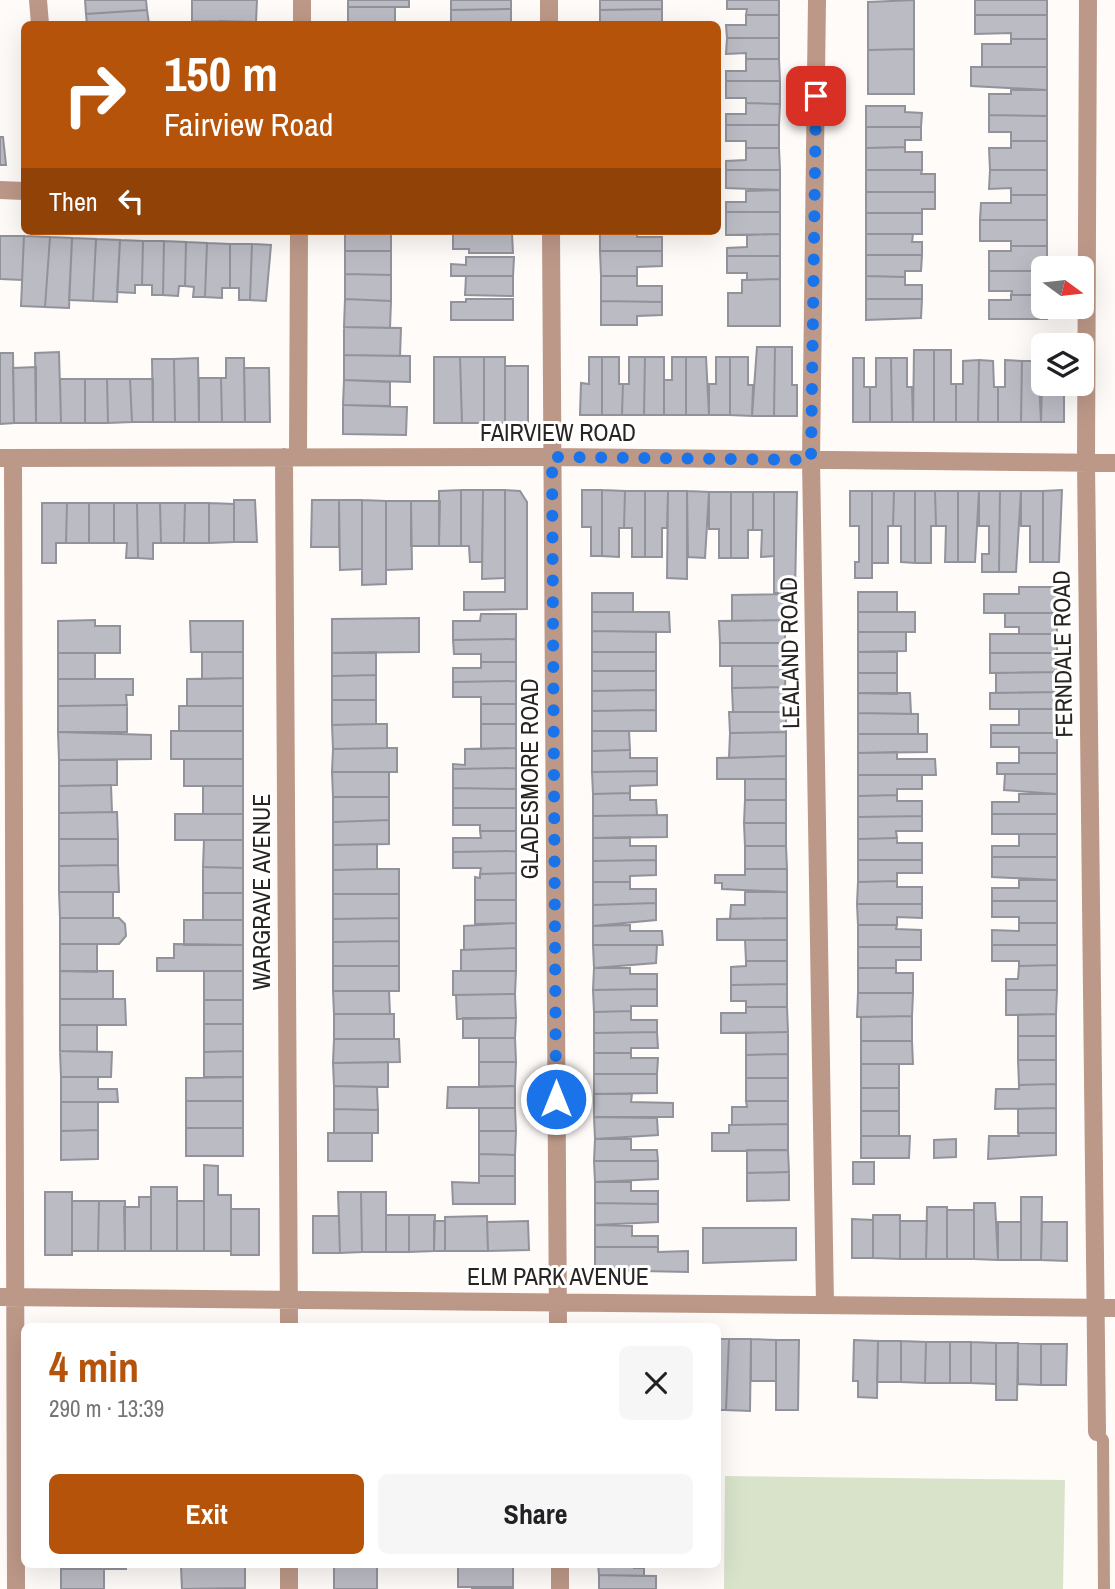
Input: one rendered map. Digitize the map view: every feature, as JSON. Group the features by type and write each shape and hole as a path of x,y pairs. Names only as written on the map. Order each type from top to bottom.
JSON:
{"street":[{"path":"38,0 40,21"},
{"path":"302,0 302,21"},
{"path":"549,0 550,21"},
{"name":"LEALAND ROAD","path":"817,0 811,460 825,1305"},
{"name":"FERNDALE ROAD","path":"1088,0 1086,462 1097,1432"},
{"path":"0,190 21,191"},
{"name":"WARGRAVE AVENUE","path":"289,1323 291,457 299,235"},
{"name":"GLADESMORE ROAD","path":"551,235 558,1323"},
{"name":"FAIRVIEW ROAD","path":"6,458 552,457 1115,463"},
{"path":"6,458 8,1562 16,1589"},
{"name":"ELM PARK AVENUE","path":"8,1297 558,1300 1115,1308"},
{"path":"289,1568 289,1589"},
{"path":"560,1568 560,1589"}],"lane":[{"path":"1097,1432 1104,1440 1104,1589"}],"green space":[{"path":"725,1476 1065,1480 1063,1589 724,1589"}],"building":[{"path":"85,0 146,0 147,10 86,14"},
{"path":"192,0 257,0 256,21 192,21"},
{"path":"348,0 409,0 409,7 348,7"},
{"path":"451,0 511,0 511,9 451,10"},
{"path":"600,0 662,0 662,9 600,10"},
{"path":"727,0 779,0 779,15 746,15 747,9 727,9"},
{"path":"914,0 914,49 868,50 868,2"},
{"path":"975,0 1047,0 1047,15 975,15"},
{"path":"348,7 395,7 395,21 348,21"},
{"path":"511,9 511,21 451,21 451,10"},
{"path":"662,9 662,21 600,21 600,10"},
{"path":"147,10 149,21 87,21 86,14"},
{"path":"746,15 779,15 779,38 727,38 726,25 746,25"},
{"path":"975,15 1047,15 1047,39 1011,39 1011,33 975,34"},
{"path":"727,38 779,38 779,59 746,59 746,53 726,54"},
{"path":"1011,39 1047,39 1047,67 982,67 982,44 1011,44"},
{"path":"914,49 914,94 868,94 868,50"},
{"path":"746,59 779,59 780,81 726,81 726,71 746,71"},
{"path":"971,67 1047,67 1047,90 971,86"},
{"path":"726,81 780,81 780,104 746,103 746,98 726,98"},
{"path":"1011,90 1047,90 1047,116 989,115 989,94 1011,94"},
{"path":"746,103 780,104 779,125 726,125 726,114 746,114"},
{"path":"866,106 905,106 905,112 922,113 921,127 866,127"},
{"path":"989,115 1047,116 1047,141 1011,141 1011,132 989,132"},
{"path":"726,125 779,125 779,148 746,148 746,141 726,141"},
{"path":"866,127 921,127 921,140 905,140 905,147 866,148"},
{"path":"0,137 3,137 6,165 0,165"},
{"path":"1011,141 1047,141 1047,170 990,170 989,148 1011,148"},
{"path":"905,147 905,152 922,152 922,170 866,170 866,148"},
{"path":"746,148 779,148 780,170 726,170 726,161 746,160"},
{"path":"726,170 780,170 780,190 726,188"},
{"path":"866,170 922,170 921,174 935,174 935,192 866,192"},
{"path":"990,170 1047,170 1047,195 1011,195 1011,188 989,189"},
{"path":"780,190 780,212 726,212 726,202 746,202 746,191"},
{"path":"866,192 935,192 935,209 922,209 922,213 866,213"},
{"path":"1011,195 1047,195 1047,220 980,220 981,203 1011,203"},
{"path":"726,212 780,212 780,234 726,235"},
{"path":"866,213 922,213 922,234 866,234"},
{"path":"980,220 1047,220 1047,246 1011,246 1011,241 980,241"},
{"path":"780,234 780,256 727,256 727,248 747,247 747,235"},
{"path":"866,234 913,234 912,242 922,242 922,255 866,255"},
{"path":"345,235 391,235 391,251 345,251"},
{"path":"453,235 512,235 513,253 469,253 469,249 453,249"},
{"path":"600,235 662,237 662,251 600,251"},
{"path":"0,236 24,236 22,280 0,279"},
{"path":"24,236 50,237 45,307 21,306"},
{"path":"50,237 72,238 69,308 45,307"},
{"path":"72,238 96,239 93,301 69,300"},
{"path":"96,239 120,240 117,302 93,301"},
{"path":"120,240 143,241 142,285 135,285 135,293 117,292"},
{"path":"143,241 164,241 163,295 152,295 152,285 142,285"},
{"path":"164,241 186,242 185,286 179,286 178,296 163,295"},
{"path":"186,242 207,243 205,297 193,297 194,287 185,286"},
{"path":"207,243 230,244 230,288 222,288 222,298 205,297"},
{"path":"230,244 252,244 250,300 239,300 239,288 230,288"},
{"path":"252,244 271,245 266,301 250,300"},
{"path":"1011,246 1047,246 1047,256 1031,256 1031,271 989,271 989,251 1011,251"},
{"path":"345,251 391,251 391,275 345,274"},
{"path":"600,251 662,251 662,266 637,267 637,276 601,276"},
{"path":"866,255 922,255 921,271 905,271 905,277 866,276"},
{"path":"727,256 780,256 780,279 747,280 747,273 727,273"},
{"path":"466,257 514,257 513,276 451,276 451,264 466,265"},
{"path":"989,271 1031,271 1031,295 1011,295 1012,291 989,291"},
{"path":"345,274 391,275 391,301 345,299"},
{"path":"466,276 513,276 513,296 465,295"},
{"path":"601,276 637,276 637,286 662,286 662,302 601,301"},
{"path":"866,276 905,277 905,285 922,285 922,299 866,299"},
{"path":"780,279 780,326 728,326 728,293 742,293 742,280"},
{"path":"1011,295 1031,295 1031,319 989,319 989,300 1011,300"},
{"path":"345,299 391,301 390,328 344,327"},
{"path":"466,299 513,299 513,320 451,320 451,302 466,302"},
{"path":"866,299 922,299 921,318 866,320"},
{"path":"601,301 662,302 662,315 637,316 637,325 601,325"},
{"path":"344,327 401,328 400,356 344,355"},
{"path":"757,347 775,347 774,416 752,416"},
{"path":"775,347 792,347 792,385 797,385 797,416 774,416"},
{"path":"914,350 934,350 934,422 913,422"},
{"path":"934,350 951,350 951,384 956,384 956,422 934,422"},
{"path":"59,352 61,423 36,423 35,353"},
{"path":"0,353 13,353 14,423 0,424"},
{"path":"344,355 410,356 410,382 344,380"},
{"path":"434,357 460,357 462,423 434,423"},
{"path":"460,357 484,357 484,423 462,423"},
{"path":"484,357 505,357 505,423 484,423"},
{"path":"589,357 602,357 602,415 580,415 581,383 589,384"},
{"path":"602,357 619,357 619,384 623,384 622,415 602,415"},
{"path":"629,357 645,357 644,415 622,415 623,384 629,384"},
{"path":"645,357 664,357 664,415 644,415"},
{"path":"672,357 686,357 686,415 664,415 664,380 672,380"},
{"path":"686,357 706,357 709,415 686,415"},
{"path":"716,357 730,357 730,415 709,415 709,384 716,384"},
{"path":"730,357 748,357 748,385 753,385 752,416 730,415"},
{"path":"198,358 199,422 175,422 174,359"},
{"path":"226,358 244,358 245,422 222,422 221,378 226,378"},
{"path":"853,358 864,358 864,387 870,387 870,422 853,422"},
{"path":"876,358 891,358 892,422 870,422 870,387 876,387"},
{"path":"891,358 907,358 907,387 912,387 913,422 892,422"},
{"path":"152,359 174,359 175,422 153,422"},
{"path":"979,360 978,422 956,422 956,384 963,384 963,361"},
{"path":"979,360 993,361 994,387 998,387 998,422 978,422"},
{"path":"1005,360 1022,361 1021,422 998,422 998,387 1005,387"},
{"path":"1022,361 1031,361 1031,396 1040,396 1041,422 1021,422"},
{"path":"505,366 528,366 528,422 505,423"},
{"path":"36,367 36,423 14,423 13,368"},
{"path":"244,368 269,368 270,422 245,422"},
{"path":"199,378 221,378 222,422 199,422"},
{"path":"60,379 85,379 85,423 61,423"},
{"path":"85,379 107,379 108,423 85,423"},
{"path":"107,379 130,379 132,422 108,423"},
{"path":"130,379 153,379 153,422 132,422"},
{"path":"344,380 390,382 390,406 343,405"},
{"path":"1042,396 1064,396 1064,422 1041,422"},
{"path":"343,405 407,407 406,435 343,434"},
{"path":"461,490 483,490 482,562 470,562 469,546 461,546"},
{"path":"461,490 461,546 439,546 439,491"},
{"path":"483,490 505,490 505,578 482,579"},
{"path":"505,490 520,491 527,502 527,609 464,610 464,592 505,592"},
{"path":"582,490 602,490 602,556 591,556 591,527 582,527"},
{"path":"602,490 625,491 624,528 619,528 619,557 602,556"},
{"path":"1062,490 1059,562 1043,562 1043,491"},
{"path":"625,491 645,491 645,557 632,557 632,528 624,528"},
{"path":"645,491 668,491 667,528 662,528 662,557 645,557"},
{"path":"668,491 687,491 687,579 667,578"},
{"path":"687,491 709,492 705,558 688,557"},
{"path":"850,491 872,491 872,578 855,578 855,562 859,562 859,526 850,526"},
{"path":"872,491 894,491 893,526 888,526 888,563 872,563"},
{"path":"894,491 915,491 915,563 901,562 901,526 893,526"},
{"path":"915,491 935,491 936,526 931,526 931,563 915,563"},
{"path":"935,491 958,491 958,562 945,562 946,526 936,526"},
{"path":"958,491 979,491 975,562 958,562"},
{"path":"979,491 1000,491 999,572 982,572 982,554 989,554 989,526 979,526"},
{"path":"1000,491 1021,491 1016,572 999,572"},
{"path":"1021,491 1043,491 1043,562 1030,562 1030,526 1021,526"},
{"path":"709,492 731,492 731,558 719,558 719,529 709,529"},
{"path":"731,492 753,492 753,530 748,530 748,558 731,558"},
{"path":"753,492 774,492 774,556 761,557 762,530 753,530"},
{"path":"774,492 797,492 795,593 774,593"},
{"path":"234,500 255,500 257,542 234,542"},
{"path":"312,500 339,500 339,547 311,547"},
{"path":"339,500 362,500 362,569 340,570"},
{"path":"362,500 386,501 386,584 362,585"},
{"path":"386,501 411,501 412,569 386,570"},
{"path":"411,501 440,501 439,546 411,546"},
{"path":"42,503 67,503 66,543 56,543 56,563 42,563"},
{"path":"67,503 89,503 89,543 66,543"},
{"path":"89,503 114,503 114,543 89,543"},
{"path":"114,503 137,503 138,558 126,558 127,543 114,543"},
{"path":"137,503 160,503 161,543 153,543 153,559 138,558"},
{"path":"160,503 185,503 184,543 161,543"},
{"path":"185,503 209,503 209,543 184,543"},
{"path":"209,503 234,504 234,542 209,543"},
{"path":"1019,587 1057,587 1057,613 984,613 984,594 1019,594"},
{"path":"858,592 897,592 897,612 858,612"},
{"path":"592,593 633,593 633,612 592,612"},
{"path":"785,594 785,620 732,621 732,595"},
{"path":"592,612 669,612 670,632 592,631"},
{"path":"858,612 915,612 915,632 858,632"},
{"path":"1005,613 1057,613 1057,634 1019,634 1019,627 1005,627"},
{"path":"481,614 516,614 516,639 453,640 453,621 480,621"},
{"path":"419,618 419,652 332,653 332,619"},
{"path":"95,620 95,626 120,626 120,653 58,653 58,621"},
{"path":"785,620 785,643 720,643 719,621"},
{"path":"190,621 243,621 243,652 191,652"},
{"path":"592,631 656,632 656,652 592,652"},
{"path":"858,632 906,632 906,651 858,652"},
{"path":"990,634 1057,634 1057,653 990,653"},
{"path":"516,639 516,662 481,662 481,654 454,654 453,640"},
{"path":"720,643 785,643 786,666 720,666"},
{"path":"202,652 243,652 243,678 202,679"},
{"path":"376,652 376,675 332,676 332,653"},
{"path":"592,652 656,652 656,671 592,671"},
{"path":"858,652 897,652 897,673 858,673"},
{"path":"58,653 95,653 95,679 58,679"},
{"path":"990,653 1057,653 1057,672 990,673"},
{"path":"481,662 516,662 516,681 453,682 453,668 481,668"},
{"path":"732,666 786,666 785,687 732,688"},
{"path":"592,671 656,671 656,690 592,691"},
{"path":"1057,672 1057,692 996,693 996,673"},
{"path":"858,673 897,673 897,694 858,693"},
{"path":"376,675 376,700 332,700 332,676"},
{"path":"243,678 243,706 187,706 187,679"},
{"path":"58,679 133,679 133,695 126,695 127,705 58,706"},
{"path":"516,681 516,704 481,704 481,697 453,697 453,682"},
{"path":"785,687 786,712 733,712 732,688"},
{"path":"656,690 656,710 592,711 592,691"},
{"path":"1057,692 1057,709 990,709 990,693"},
{"path":"858,693 910,693 911,714 858,713"},
{"path":"332,700 376,700 376,724 332,725"},
{"path":"481,704 516,704 516,724 481,724"},
{"path":"127,705 127,732 58,732 58,706"},
{"path":"179,706 243,706 243,731 179,731"},
{"path":"1019,709 1057,709 1057,733 991,733 991,725 1019,725"},
{"path":"656,710 656,731 592,731 592,711"},
{"path":"729,712 786,712 786,732 730,733"},
{"path":"858,713 918,714 918,734 858,734"},
{"path":"387,724 387,748 333,749 332,725"},
{"path":"481,724 516,724 516,748 481,749"},
{"path":"171,731 243,731 243,759 171,759"},
{"path":"592,731 629,731 630,750 592,751"},
{"path":"58,732 151,735 151,759 59,760"},
{"path":"786,732 786,756 729,758 730,733"},
{"path":"991,733 1057,733 1057,753 1019,753 1019,747 991,747"},
{"path":"858,734 927,734 927,752 858,753"},
{"path":"397,748 397,772 332,772 333,749"},
{"path":"516,748 516,768 453,769 453,764 465,765 465,749"},
{"path":"630,750 630,758 657,758 657,771 592,772 592,751"},
{"path":"897,752 897,759 935,759 936,775 858,775 858,753"},
{"path":"1019,753 1057,753 1057,774 997,774 997,763 1019,763"},
{"path":"786,756 786,779 717,779 717,758"},
{"path":"184,759 243,759 243,786 184,786"},
{"path":"59,760 117,760 117,785 59,786"},
{"path":"516,768 516,789 453,788 453,769"},
{"path":"657,771 657,785 630,786 630,793 593,794 592,772"},
{"path":"332,772 389,772 389,797 333,797"},
{"path":"1005,774 1057,774 1057,794 1004,790"},
{"path":"858,775 922,775 922,789 897,789 897,795 858,796"},
{"path":"745,779 786,779 786,800 745,800"},
{"path":"111,785 112,812 59,813 59,786"},
{"path":"203,786 243,786 243,814 203,814"},
{"path":"453,788 516,789 516,808 453,808"},
{"path":"630,793 630,800 656,800 657,815 593,816 593,794"},
{"path":"1019,794 1057,794 1057,814 992,814 992,802 1019,802"},
{"path":"897,795 897,801 922,801 922,816 858,817 858,796"},
{"path":"333,797 389,797 389,820 333,822"},
{"path":"745,800 786,800 786,823 744,823"},
{"path":"453,808 516,808 516,831 480,831 480,825 453,825"},
{"path":"117,812 118,839 59,839 59,813"},
{"path":"175,814 243,814 243,840 175,840"},
{"path":"992,814 1057,814 1057,834 992,834"},
{"path":"667,815 667,837 593,838 593,816"},
{"path":"922,816 922,831 896,831 897,838 858,839 858,817"},
{"path":"389,820 389,844 333,845 333,822"},
{"path":"744,823 786,823 786,846 745,846"},
{"path":"480,831 516,831 516,851 453,852 453,838 481,838"},
{"path":"1019,834 1057,834 1057,857 992,857 992,846 1019,846"},
{"path":"630,837 630,846 656,846 656,860 593,861 593,838"},
{"path":"897,838 897,843 922,843 922,860 858,860 858,839"},
{"path":"59,839 118,839 118,865 59,866"},
{"path":"204,840 243,840 243,868 203,867"},
{"path":"377,844 377,869 333,870 333,845"},
{"path":"745,846 786,846 787,869 745,869"},
{"path":"516,851 516,873 480,874 481,868 453,868 453,852"},
{"path":"992,857 1057,857 1057,880 992,877"},
{"path":"656,860 656,875 630,876 630,882 593,882 593,861"},
{"path":"858,860 922,860 922,873 897,873 897,881 858,882"},
{"path":"118,865 119,892 59,892 59,866"},
{"path":"203,867 243,868 243,893 203,893"},
{"path":"399,869 399,894 333,894 333,870"},
{"path":"745,869 787,869 787,892 722,889 722,883 715,883 715,875 745,875"},
{"path":"516,873 516,900 475,900 475,877 480,878 480,874"},
{"path":"1019,880 1057,880 1057,901 992,901 992,888 1019,888"},
{"path":"897,881 897,887 922,887 922,904 857,904 858,882"},
{"path":"593,882 630,882 630,889 656,889 656,903 593,905"},
{"path":"59,892 113,892 113,918 60,918"},
{"path":"745,892 787,892 787,918 730,919 731,905 745,905"},
{"path":"203,893 243,893 243,920 203,920"},
{"path":"333,894 399,894 399,918 333,919"},
{"path":"475,900 516,900 516,923 475,924"},
{"path":"992,901 1057,901 1057,923 1019,923 1019,917 992,917"},
{"path":"656,903 656,920 593,926 593,905"},
{"path":"857,904 922,904 922,918 897,917 897,925 858,925"},
{"path":"60,918 119,918 125,924 126,936 119,944 60,944"},
{"path":"399,918 399,941 333,942 333,919"},
{"path":"787,918 787,940 717,940 717,919"},
{"path":"184,920 243,920 243,945 184,945"},
{"path":"516,923 516,948 464,950 464,926"},
{"path":"1019,923 1057,923 1057,945 992,945 992,930 1019,931"},
{"path":"630,925 630,931 662,931 663,945 593,945 593,926"},
{"path":"858,925 897,925 896,929 921,930 921,947 858,947"},
{"path":"745,940 787,940 787,961 746,961"},
{"path":"399,941 399,966 333,966 333,942"},
{"path":"60,944 97,944 97,972 60,971"},
{"path":"174,944 243,945 243,971 157,971 157,958 174,958"},
{"path":"593,945 657,945 656,963 594,968"},
{"path":"992,945 1057,945 1057,965 1019,966 1019,961 992,961"},
{"path":"858,947 921,947 921,960 896,960 896,968 858,968"},
{"path":"516,948 516,971 461,971 461,950"},
{"path":"746,961 787,961 787,984 731,985 731,967 746,966"},
{"path":"1057,965 1057,990 1006,990 1006,979 1018,979 1019,966"},
{"path":"333,966 399,966 399,991 333,991"},
{"path":"594,968 630,968 630,974 657,974 657,989 593,990"},
{"path":"858,968 896,968 896,973 913,973 913,993 858,993"},
{"path":"60,971 113,971 113,999 60,999"},
{"path":"204,971 243,971 243,1000 204,1000"},
{"path":"453,971 516,971 515,994 453,995"},
{"path":"787,984 787,1007 746,1007 746,1001 731,1001 731,985"},
{"path":"657,989 657,1006 631,1006 631,1011 594,1012 593,990"},
{"path":"1006,990 1057,990 1056,1014 1006,1015"},
{"path":"333,991 389,991 390,1014 334,1014"},
{"path":"858,993 913,993 912,1016 857,1017"},
{"path":"515,994 516,1018 457,1019 456,995"},
{"path":"60,999 125,999 126,1025 60,1025"},
{"path":"204,1000 243,1000 243,1024 204,1024"},
{"path":"746,1007 787,1007 788,1032 721,1033 721,1013 746,1013"},
{"path":"631,1011 631,1020 657,1020 657,1032 594,1033 594,1012"},
{"path":"334,1014 394,1014 394,1039 334,1039"},
{"path":"1056,1014 1056,1036 1018,1036 1018,1015"},
{"path":"912,1016 912,1041 861,1041 861,1017"},
{"path":"463,1018 516,1018 515,1038 463,1038"},
{"path":"204,1024 243,1024 243,1051 204,1052"},
{"path":"60,1025 97,1025 97,1052 60,1051"},
{"path":"657,1032 658,1048 631,1048 631,1053 594,1053 594,1033"},
{"path":"788,1032 788,1054 746,1055 746,1033"},
{"path":"1018,1036 1056,1036 1056,1060 1018,1060"},
{"path":"479,1038 515,1038 516,1062 479,1062"},
{"path":"334,1039 399,1039 400,1062 333,1063"},
{"path":"861,1041 912,1041 913,1064 861,1064"},
{"path":"60,1051 112,1052 111,1077 61,1077"},
{"path":"243,1051 243,1077 204,1077 204,1052"},
{"path":"594,1053 631,1053 631,1058 658,1058 657,1074 594,1074"},
{"path":"788,1054 788,1078 746,1078 746,1055"},
{"path":"1018,1060 1056,1060 1056,1084 1019,1085"},
{"path":"388,1062 388,1087 334,1086 333,1063"},
{"path":"479,1062 516,1062 515,1086 479,1087"},
{"path":"861,1064 899,1064 899,1088 861,1088"},
{"path":"594,1074 657,1074 657,1093 594,1094"},
{"path":"61,1077 98,1077 98,1089 117,1089 118,1102 61,1102"},
{"path":"243,1077 243,1101 186,1101 186,1078"},
{"path":"746,1078 788,1078 788,1101 746,1101"},
{"path":"1056,1084 1056,1108 995,1109 996,1089"},
{"path":"334,1086 377,1087 378,1110 334,1109"},
{"path":"515,1086 515,1108 447,1108 448,1087"},
{"path":"861,1088 899,1088 899,1111 861,1111"},
{"path":"594,1094 632,1094 631,1102 673,1103 673,1117 594,1117"},
{"path":"186,1101 243,1101 243,1128 186,1128"},
{"path":"746,1101 788,1101 788,1124 732,1125 732,1107 747,1107"},
{"path":"61,1102 98,1102 98,1130 61,1131"},
{"path":"479,1108 515,1108 516,1131 479,1131"},
{"path":"1056,1108 1056,1133 1018,1133 1018,1109"},
{"path":"334,1109 378,1110 378,1133 334,1133"},
{"path":"861,1111 899,1111 899,1136 861,1136"},
{"path":"594,1117 657,1118 658,1135 595,1139"},
{"path":"788,1124 788,1150 712,1151 712,1133 729,1133 729,1125"},
{"path":"186,1128 243,1128 243,1156 186,1156"},
{"path":"98,1130 98,1159 61,1160 61,1131"},
{"path":"479,1131 516,1131 515,1155 479,1154"},
{"path":"328,1133 372,1133 372,1161 328,1161"},
{"path":"1018,1133 1056,1133 1056,1155 988,1159 989,1136 1019,1136"},
{"path":"861,1136 910,1136 909,1158 861,1158"},
{"path":"595,1139 631,1139 631,1150 657,1150 658,1161 594,1161"},
{"path":"956,1139 956,1157 934,1158 934,1140"},
{"path":"747,1150 788,1150 789,1172 747,1173"},
{"path":"479,1154 515,1155 515,1176 479,1176"},
{"path":"594,1161 658,1161 658,1179 595,1182"},
{"path":"853,1162 874,1162 874,1184 853,1184"},
{"path":"204,1165 218,1166 218,1195 231,1195 231,1251 204,1251"},
{"path":"789,1172 789,1200 747,1201 747,1173"},
{"path":"479,1176 515,1176 515,1204 453,1204 452,1182 479,1183"},
{"path":"595,1182 631,1182 631,1191 658,1191 658,1204 595,1203"},
{"path":"151,1187 177,1187 177,1251 151,1251"},
{"path":"45,1192 72,1192 72,1255 45,1255"},
{"path":"338,1192 361,1192 362,1252 340,1253"},
{"path":"361,1192 386,1192 386,1252 362,1252"},
{"path":"139,1197 151,1197 151,1251 125,1251 124,1207 139,1207"},
{"path":"1021,1197 1042,1197 1041,1260 1021,1260"},
{"path":"72,1201 99,1201 98,1251 72,1251"},
{"path":"99,1201 125,1201 125,1251 98,1251"},
{"path":"177,1201 204,1201 204,1251 177,1251"},
{"path":"595,1203 658,1204 658,1222 595,1225"},
{"path":"974,1203 995,1203 998,1260 974,1259"},
{"path":"927,1207 947,1207 947,1259 926,1259"},
{"path":"231,1209 259,1209 259,1255 231,1255"},
{"path":"947,1210 974,1210 974,1259 947,1259"},
{"path":"386,1215 409,1215 409,1252 386,1252"},
{"path":"409,1215 435,1215 434,1251 409,1252"},
{"path":"873,1215 900,1215 900,1259 873,1258"},
{"path":"313,1216 339,1216 340,1253 313,1253"},
{"path":"487,1216 488,1251 445,1251 445,1217"},
{"path":"852,1219 873,1220 873,1258 852,1258"},
{"path":"434,1221 445,1221 445,1251 434,1251"},
{"path":"528,1221 529,1250 488,1251 487,1222"},
{"path":"900,1221 927,1221 926,1259 900,1259"},
{"path":"998,1222 1021,1222 1021,1260 998,1260"},
{"path":"1042,1222 1067,1222 1067,1261 1041,1260"},
{"path":"595,1225 632,1226 632,1236 658,1236 658,1247 595,1247"},
{"path":"703,1228 796,1228 796,1260 703,1263"},
{"path":"595,1247 658,1247 658,1252 688,1251 688,1272 595,1270"},
{"path":"721,1339 729,1339 726,1410 721,1410"},
{"path":"729,1339 751,1339 750,1411 726,1410"},
{"path":"751,1339 776,1340 776,1381 751,1381"},
{"path":"776,1340 799,1340 798,1410 776,1410"},
{"path":"854,1340 878,1341 877,1398 858,1397 858,1381 853,1381"},
{"path":"878,1341 901,1341 901,1382 877,1382"},
{"path":"901,1341 926,1342 925,1383 901,1382"},
{"path":"926,1342 950,1342 950,1383 925,1383"},
{"path":"950,1342 971,1342 971,1383 950,1383"},
{"path":"971,1342 996,1343 996,1384 971,1383"},
{"path":"996,1343 1018,1343 1017,1400 996,1400"},
{"path":"1018,1343 1041,1344 1041,1385 1018,1384"},
{"path":"1041,1344 1067,1344 1066,1385 1041,1385"},
{"path":"61,1568 126,1568 126,1569"},
{"path":"181,1568 245,1568 245,1588 182,1589"},
{"path":"334,1568 377,1568 377,1589 334,1589"},
{"path":"458,1568 513,1568 513,1587 458,1587"},
{"path":"598,1568 644,1568 644,1576 599,1575"},
{"path":"61,1569 104,1569 104,1589 61,1589"},
{"path":"599,1575 656,1576 656,1589 599,1589"},
{"path":"513,1587 513,1589 472,1589"}],"route":[{"path":"556,1099 552,457 811,460 816,96"}]}
